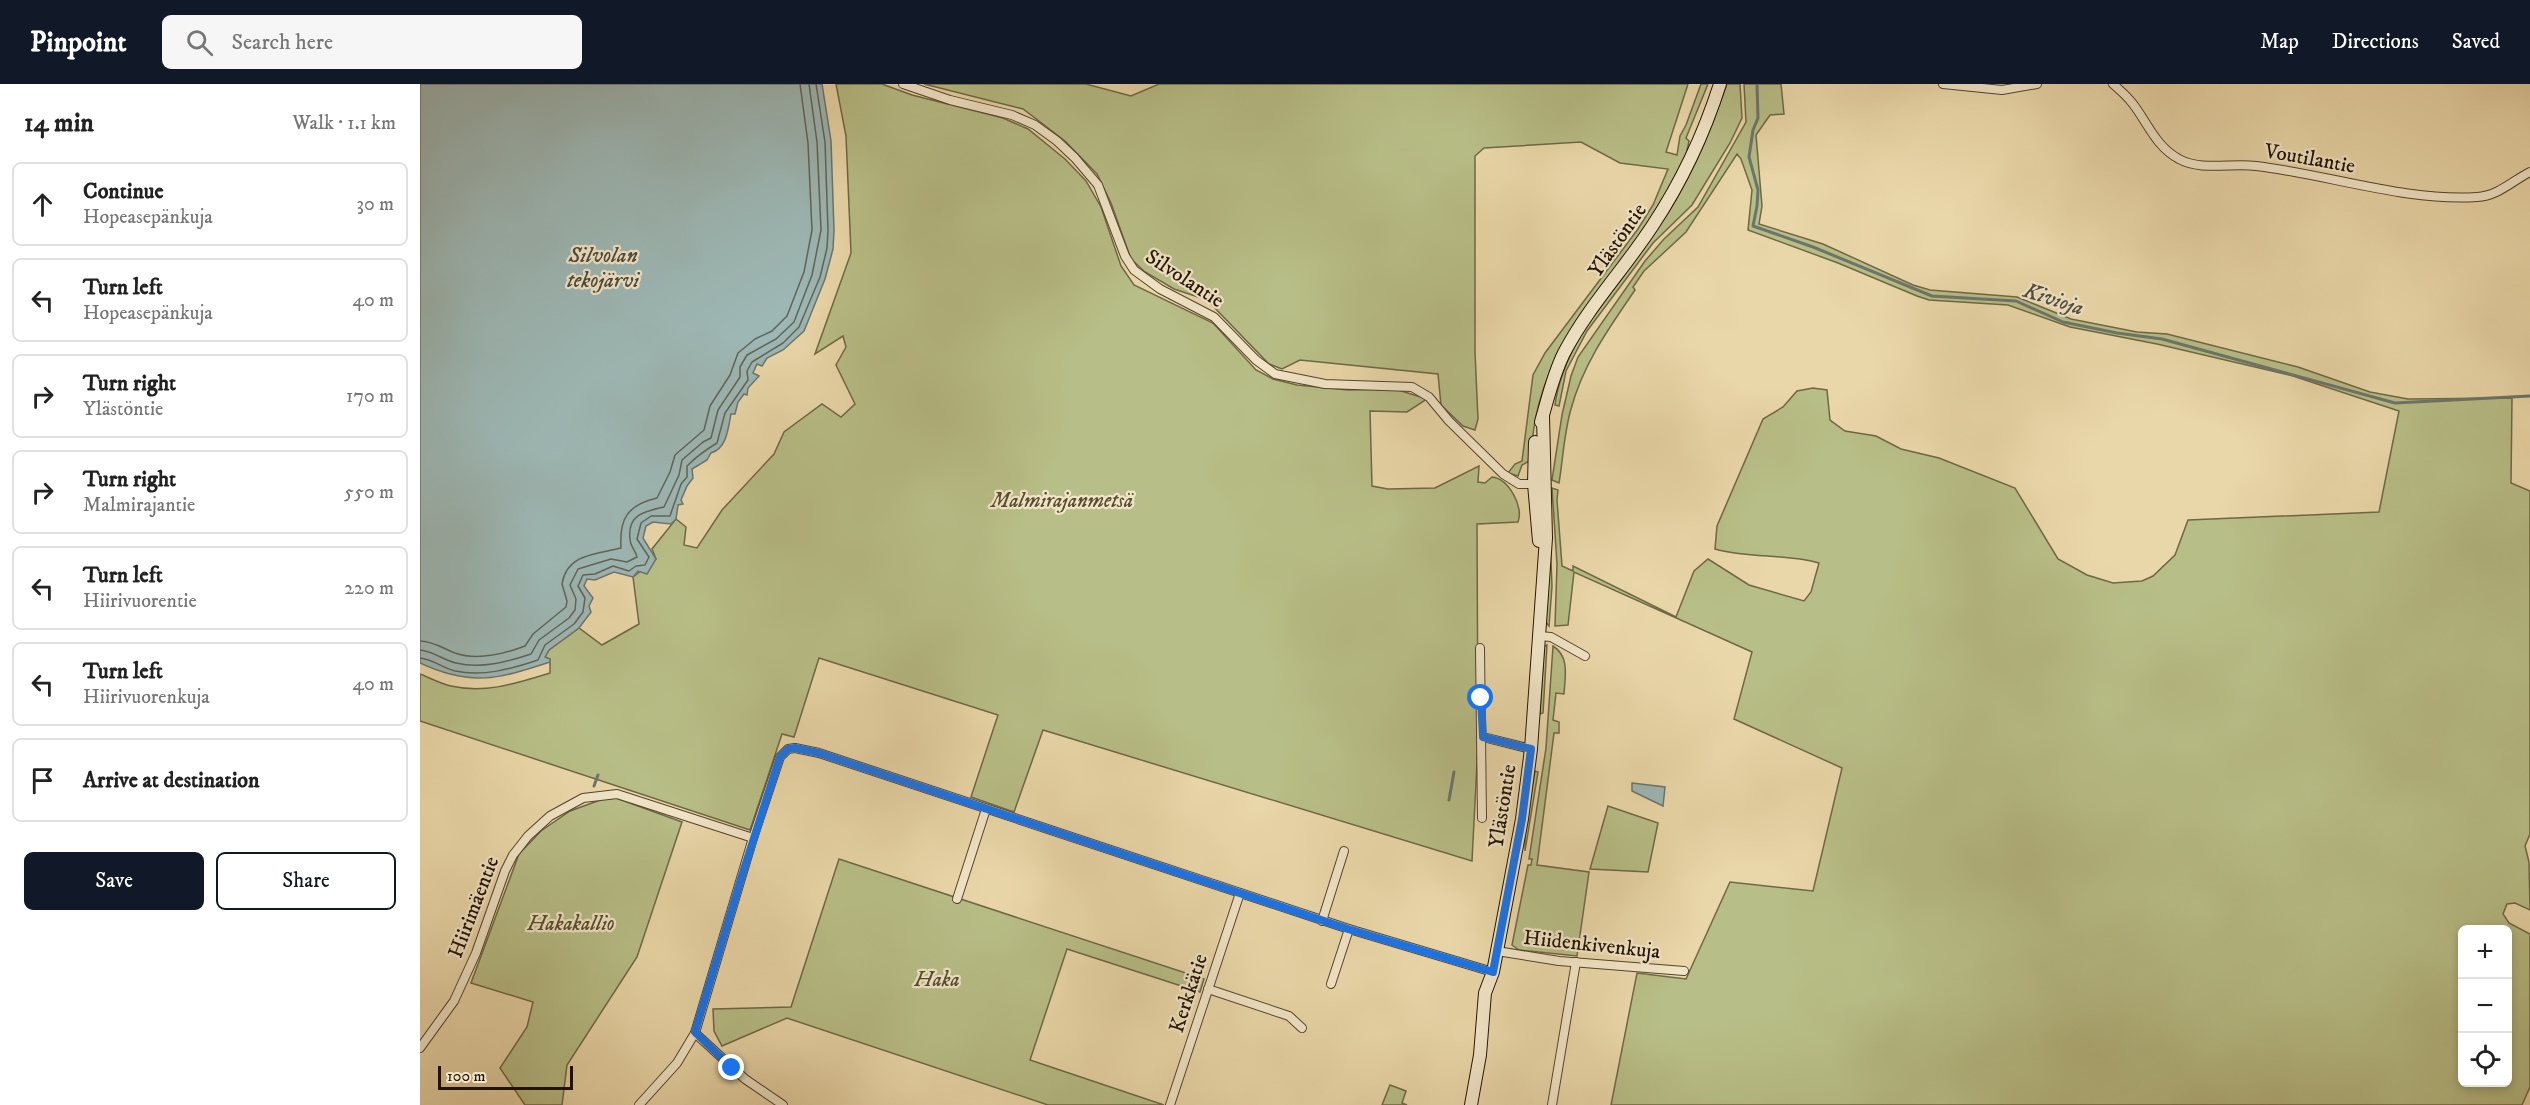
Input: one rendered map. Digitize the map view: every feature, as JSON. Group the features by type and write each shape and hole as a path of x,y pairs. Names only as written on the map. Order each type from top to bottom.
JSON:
{"main road":[{"name":"Ylästöntie","path":"1471,1105 1480,1055 1491,1016 1493,972 1522,819 1531,749 1546,538 1538,484 1543,416 1552,382 1564,354 1595,304 1632,256 1667,203 1693,154 1720,84"}],"street":[{"name":"Silvolantie","path":"903,84 950,100 1012,115 1035,125 1057,141 1098,185 1125,256 1134,270 1160,289 1214,317 1242,347 1275,374 1325,384 1412,387 1429,397 1449,421 1503,474 1519,484 1538,484"},
{"path":"1943,84 2002,90 2037,84"},
{"name":"Voutilantie","path":"2113,84 2133,104 2165,149 2179,159 2191,163 2255,166 2450,197 2479,197 2498,192 2530,172"},
{"path":"1539,636 1551,637 1585,656"},
{"path":"1480,648 1483,737 1482,818"},
{"path":"1483,737 1531,749"},
{"path":"639,1105 677,1063 695,1032 753,838 780,757 788,749 795,748 819,753 1322,921 1493,972"},
{"name":"Hiirimäentie","path":"420,1048 454,1001 476,953 505,871 513,855 528,836 550,816 583,798 617,794 753,838"},
{"path":"957,899 986,809"},
{"path":"1322,921 1344,851"},
{"name":"Kerkkätie","path":"1170,1105 1240,893"},
{"path":"1331,984 1348,929"},
{"name":"Hiidenkivenkuja","path":"1497,951 1576,962 1684,971"},
{"path":"1552,1105 1576,962"},
{"path":"1208,988 1289,1016 1302,1028"},
{"path":"695,1032 745,1079 783,1105"}],"green space":[{"name":"Malmirajanmetsä","path":"836,84 882,84 912,95 1003,118 1028,129 1065,159 1086,181 1101,207 1121,266 1134,285 1213,323 1256,370 1273,379 1297,385 1348,390 1395,389 1427,399 1407,412 1370,411 1372,486 1388,489 1435,488 1479,466 1478,482 1485,483 1492,477 1509,488 1519,509 1518,522 1477,524 1478,743 1472,861 1043,730 1014,812 971,797 998,715 819,658 794,737 782,734 750,830 420,721 420,674 443,684 464,688 477,689 513,684 550,673 550,659 545,657 549,650 579,628 602,645 639,624 633,577 656,559 652,549 676,519 686,527 684,545 697,548 722,510 774,454 784,432 822,404 841,417 855,404 836,365 846,347 843,336 815,354 851,253 846,136"},
{"path":"924,84 1086,84 1131,96 1159,84 1688,84 1666,152 1677,155 1680,136 1701,84 1708,84 1686,138 1689,141 1685,160 1659,206 1560,351 1539,404 1533,432 1531,460 1522,465 1518,476 1508,473 1515,464 1522,461 1533,375 1545,353 1638,229 1653,205 1668,169 1620,163 1581,142 1484,148 1475,156 1475,352 1478,419 1475,430 1463,426 1441,405 1438,374 1300,360 1282,369 1269,364 1207,300 1174,289 1145,272 1131,259 1111,203 1097,174 1065,141 1023,109"},
{"path":"1727,84 1740,84 1742,118 1730,143 1692,205 1653,243 1587,331 1566,371 1559,406 1555,405 1561,379 1584,330 1674,201 1699,152"},
{"path":"1744,84 1781,84 1784,114 1770,115 1756,135 1762,206 1759,224 1823,244 1913,285 1930,290 2017,297 2071,319 2137,332 2167,334 2298,367 2370,392 2408,399 2512,398 2511,483 2530,491 2530,834 2525,846 2529,862 2530,910 2515,903 2507,904 2503,914 2509,923 2530,934 2530,1087 2522,1105 1611,1105 1637,973 1686,979 1730,882 1813,891 1842,768 1734,719 1752,652 1574,572 1568,625 1555,626 1557,564 1552,488 1558,490 1562,566 1573,571 1573,566 1676,617 1694,571 1708,559 1749,585 1804,601 1811,592 1819,563 1715,549 1717,526 1763,419 1783,407 1797,391 1813,388 1827,390 1830,420 1845,431 1876,436 1901,449 1939,458 2015,488 2058,559 2087,575 2113,583 2142,581 2153,576 2175,555 2188,520 2379,512 2399,411 2293,376 2157,344 2070,327 2008,305 1929,300 1917,296 1838,263 1748,230 1752,190 1737,154 1686,232 1644,271 1633,287 1635,290 1598,347 1582,377 1571,409 1559,483 1552,480 1562,415 1578,357 1645,261 1664,239 1698,207 1746,122"},
{"path":"1550,537 1552,586 1549,626 1545,621"},
{"path":"1547,645 1543,713 1540,714 1544,647"},
{"path":"1553,646 1564,661 1564,694 1556,693 1553,720 1559,722 1559,733 1554,733 1537,865 1589,872 1577,956 1519,950 1512,945 1528,865 1531,865 1532,859 1529,859 1546,748"},
{"path":"1535,771 1538,772 1525,851 1525,829"},
{"name":"Hakakallio","path":"616,798 682,822 637,957 567,1065 562,1105 525,1105 500,1068 527,1027 533,1002 471,983 519,854 541,831 570,811 603,799"},
{"path":"1608,806 1658,823 1648,872 1590,869"},
{"name":"Haka","path":"839,859 1204,979 1200,992 1067,949 1030,1060 1164,1105 1048,1105 787,1018 722,1046 714,1031 713,1009 791,1007"},
{"path":"1390,1085 1406,1091 1402,1103 1407,1105 1382,1105"}],"water":[{"name":"Silvolan tekojärvi","path":"420,84 822,84 831,141 833,249 825,279 804,331 783,350 767,358 762,366 757,364 753,373 759,376 748,388 747,395 744,394 738,402 735,414 731,414 724,442 711,453 707,460 692,469 693,478 681,500 683,504 678,505 676,519 671,524 653,522 646,526 643,538 656,559 647,574 638,571 633,577 614,572 595,580 587,579 584,586 593,598 589,606 591,612 579,628 549,650 545,657 550,659 550,662 515,673 485,678 455,675 420,663"},
{"path":"1632,783 1665,787 1663,806 1632,791"}],"waterway":[{"name":"Kivioja","path":"1757,84 1758,118 1753,130 1749,157 1758,190 1753,226 1813,247 1932,296 2016,301 2063,322 2162,339 2395,403 2530,396"},
{"path":"1449,800 1454,772"},
{"path":"594,786 598,775"}],"route":[{"path":"732,1068 695,1032 765,801 780,757 788,749 795,748 819,753 1348,929 1493,972 1522,819 1531,749 1483,737 1481,698"}]}
